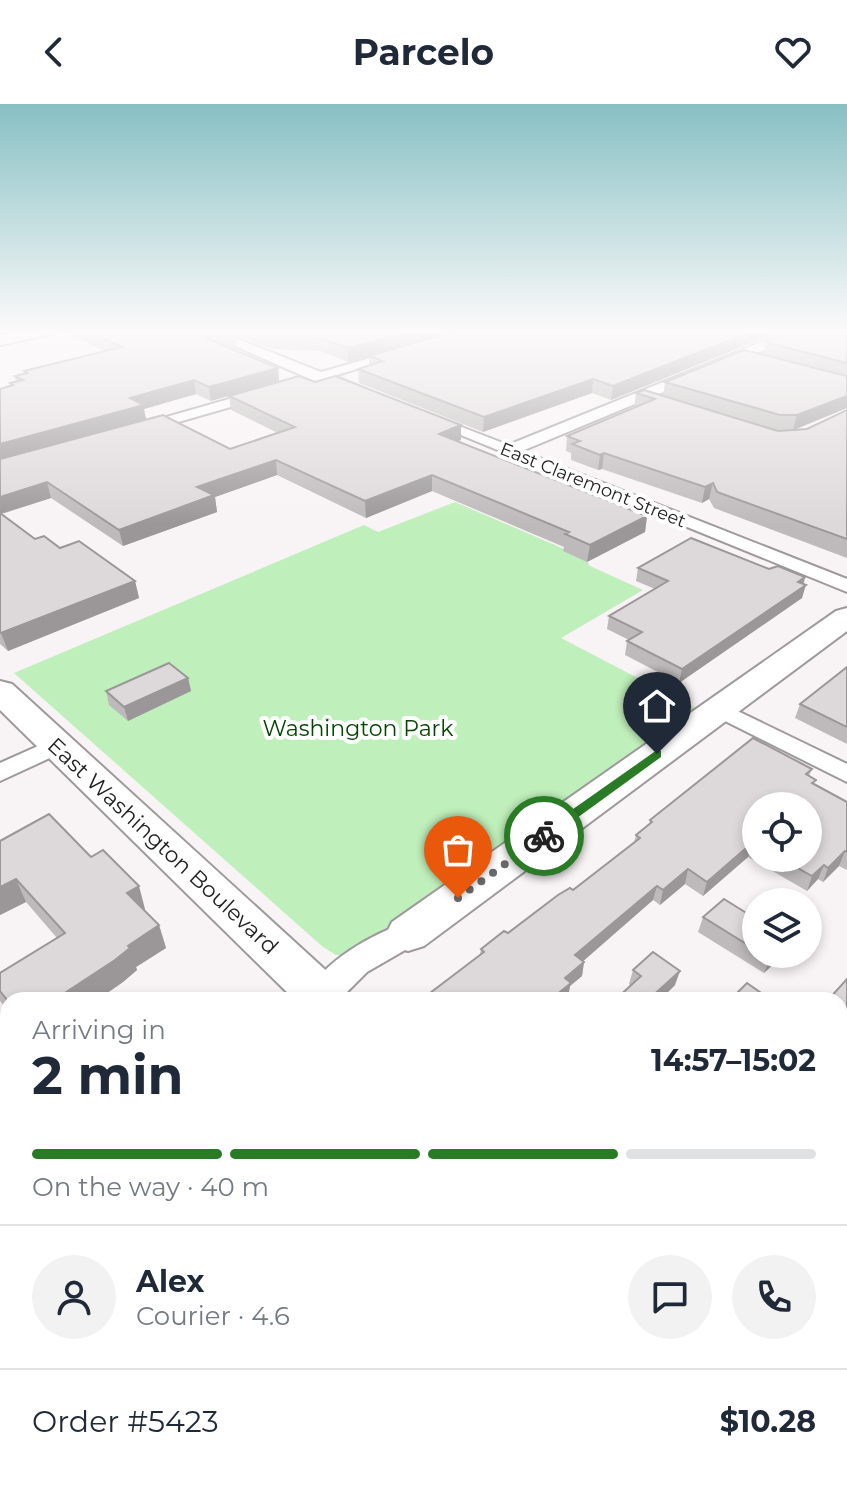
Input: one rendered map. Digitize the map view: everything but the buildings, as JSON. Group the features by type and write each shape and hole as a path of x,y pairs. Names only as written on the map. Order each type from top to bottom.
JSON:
{"street":[{"path":"119,435 259,395"},
{"path":"368,395 381,400"},
{"path":"508,451 643,395"},
{"path":"640,396 671,406"},
{"name":"East Claremont Street","path":"421,416 847,586"},
{"path":"328,992 356,963 408,934 847,617"},
{"name":"East Washington Boulevard","path":"0,691 314,992"},
{"path":"721,710 847,774"},
{"path":"0,773 56,746"}],"green space":[{"name":"Washington Park","path":"455,502 585,558 590,566 643,590 561,638 701,711 355,955 336,955 323,947 14,673 364,525 378,532"}],"way so far":[{"path":"458,898 544,836"}],"route":[{"path":"544,836 657,754"}]}
